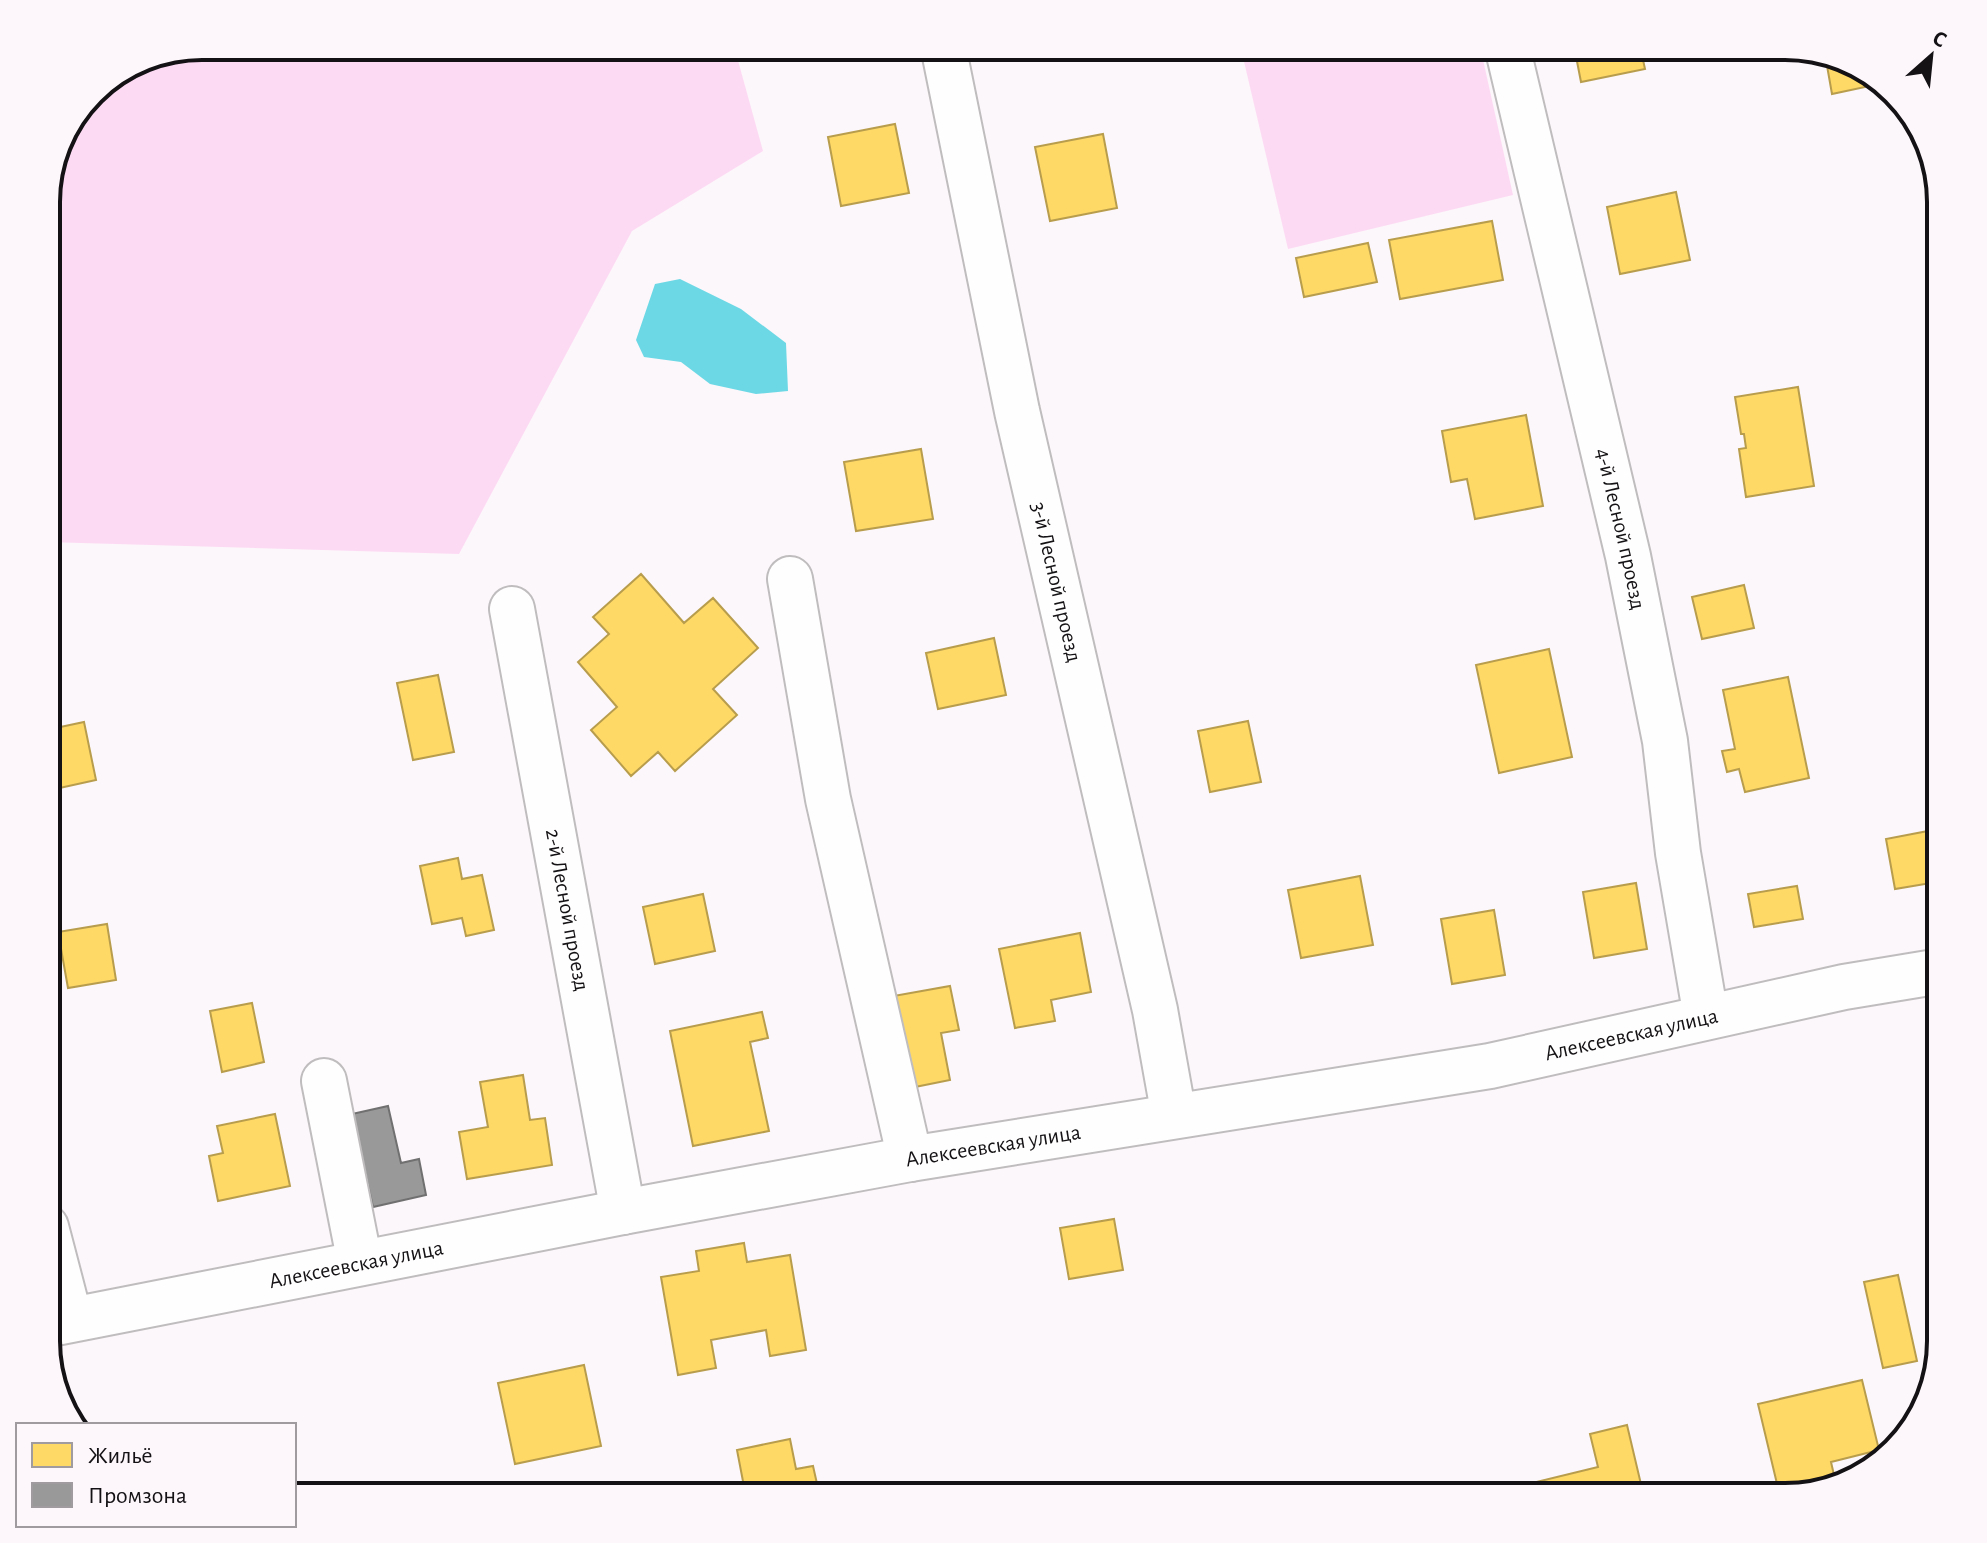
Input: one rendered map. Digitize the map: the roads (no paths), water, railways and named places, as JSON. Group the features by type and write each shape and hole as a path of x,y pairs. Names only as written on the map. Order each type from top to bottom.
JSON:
{"street":[{"name":"3-й Лесной проезд","path":"946,60 1017,411 1151,995 1174,1116"},
{"name":"4-й Лесной проезд","path":"1510,60 1628,556 1665,741 1678,853 1706,1017"},
{"path":"790,579 828,799 910,1159"},
{"name":"2-й Лесной проезд","path":"512,609 623,1212"},
{"name":"Алексеевская улица","path":"60,1322 910,1159 1490,1066 1844,987 1927,973"},
{"path":"324,1081 360,1263"}],"water":[{"path":"680,279 741,309 786,343 788,391 756,394 710,384 681,362 644,357 636,340 655,284"}]}
